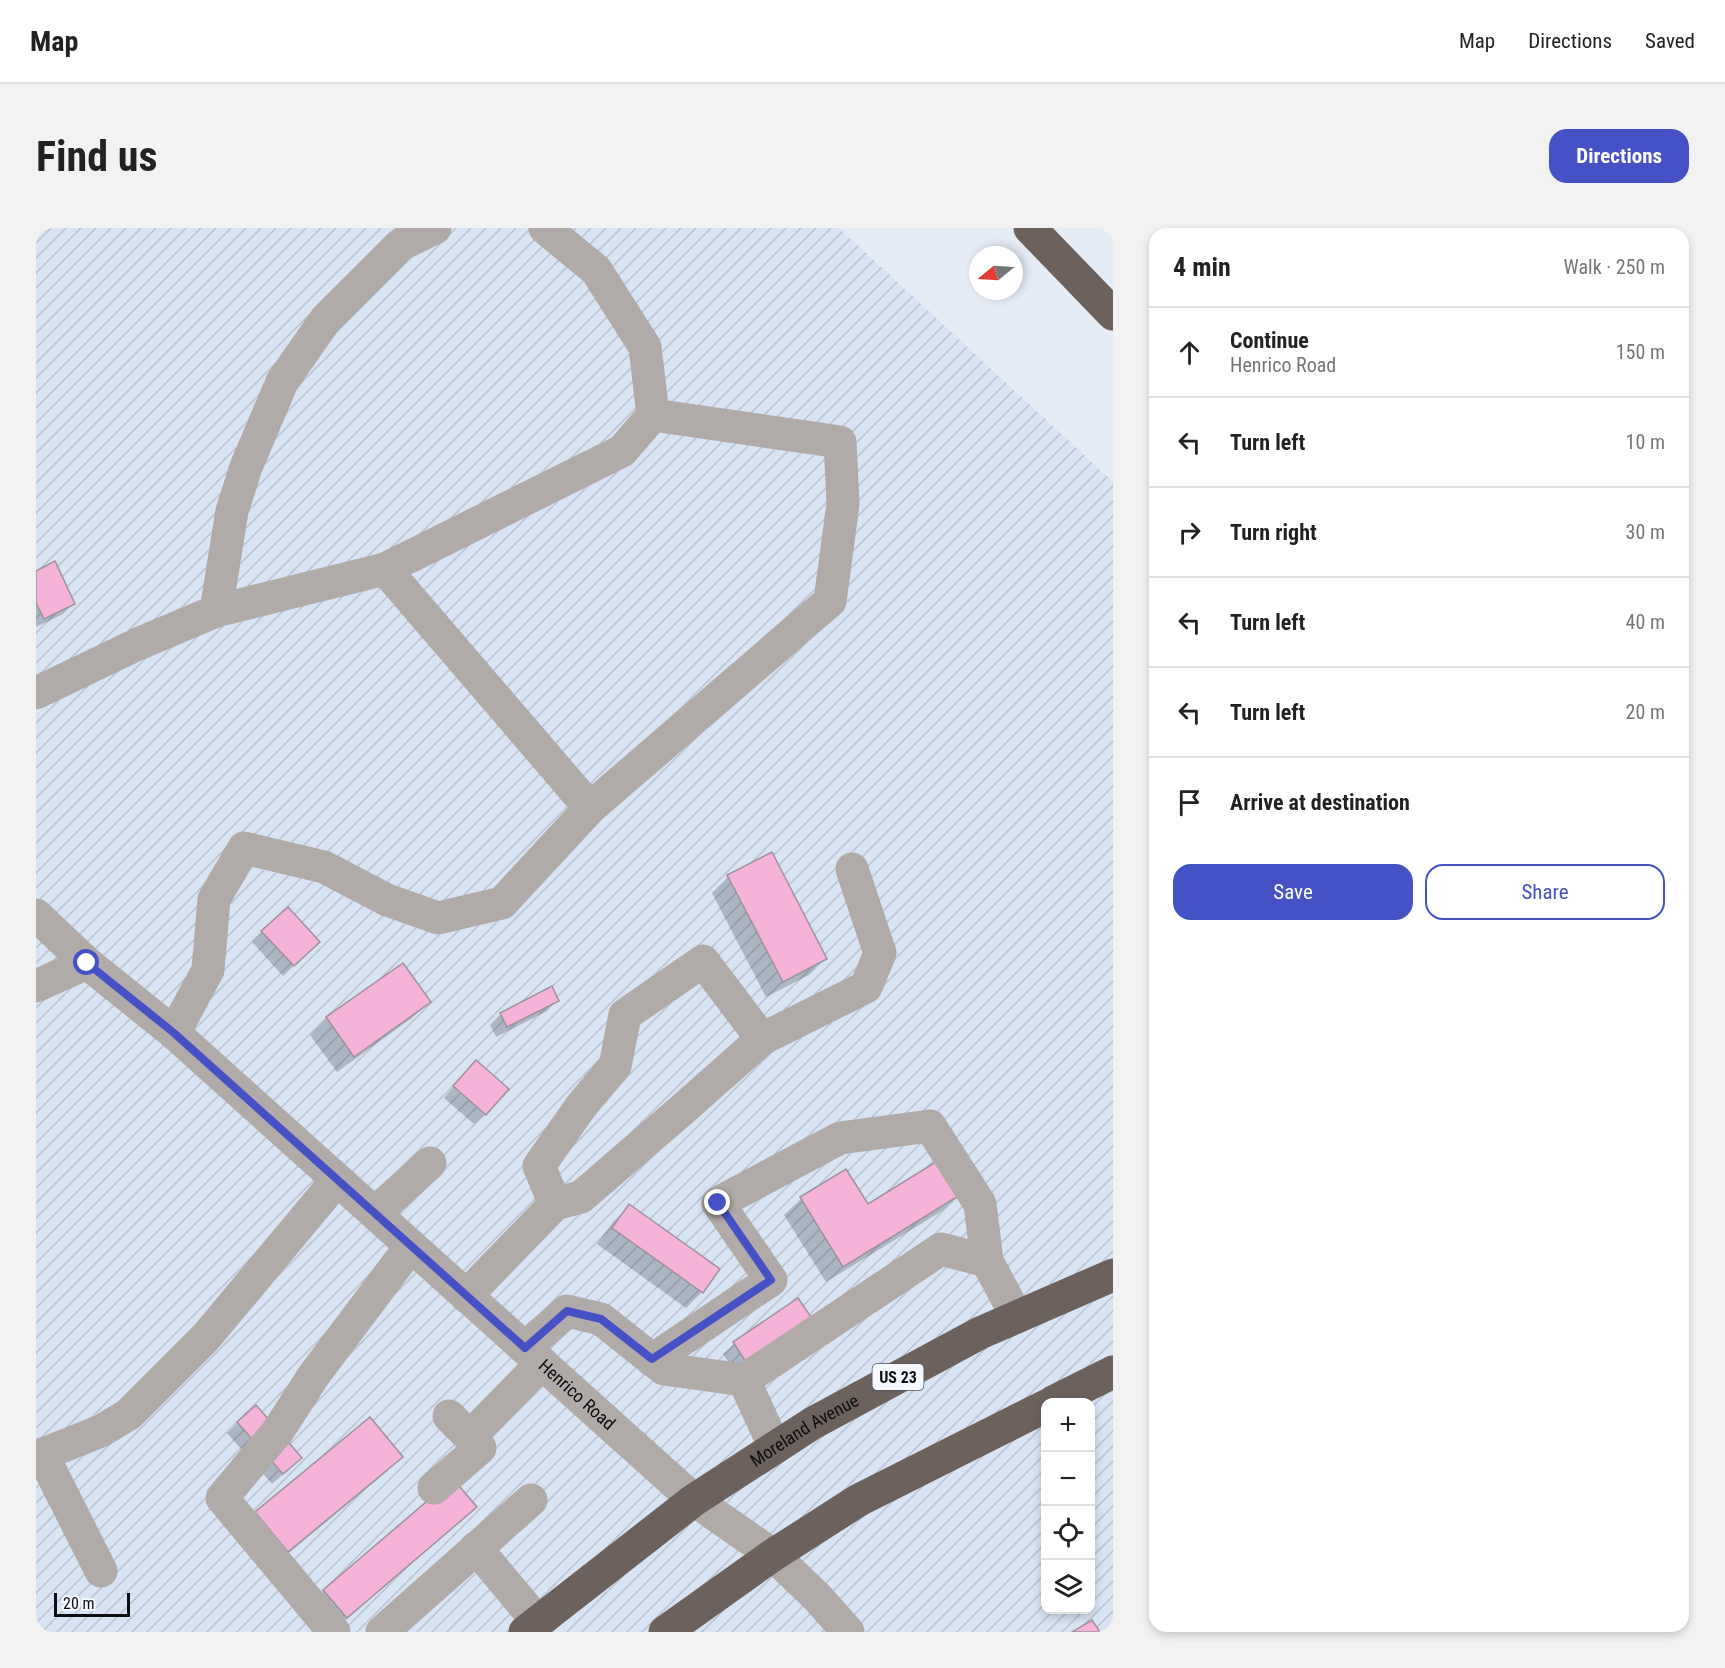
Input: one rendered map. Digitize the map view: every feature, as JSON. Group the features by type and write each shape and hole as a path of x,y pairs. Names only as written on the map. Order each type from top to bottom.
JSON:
{"highway":[{"path":"1030,228 1113,314"},
{"name":"Moreland Avenue","path":"532,1627 694,1500 813,1424 980,1333 1113,1275"},
{"path":"1061,1398 1113,1372"},
{"path":"665,1632 773,1555 859,1500 1041,1409"}],"street":[{"path":"216,610 232,511 246,467 282,382 326,319 400,245 435,228"},
{"path":"36,693 216,610 385,569 622,450 653,415 645,347 596,270 545,228"},
{"path":"174,1033 208,970 214,899 244,848 324,867 387,900 438,918 502,903 590,808 830,601 843,504 840,442 653,415"},
{"path":"385,569 590,808"},
{"path":"466,1296 555,1204 580,1197 762,1039 866,987 880,953 852,869"},
{"name":"Henrico Road","path":"36,915 87,963 174,1033 694,1500 773,1555 817,1597 848,1632"},
{"path":"555,1204 539,1166 582,1105 615,1066 626,1016 703,961 762,1039"},
{"path":"36,986 87,963"},
{"path":"652,1359 771,1280 718,1203 840,1138 930,1126 980,1204 987,1261 1017,1317"},
{"path":"375,1213 430,1163"},
{"path":"101,1570 39,1455 101,1431 129,1414 206,1337 338,1180"},
{"path":"334,1632 222,1498 278,1431 314,1375 411,1246"},
{"path":"434,1488 480,1448 460,1427 533,1356 567,1311 601,1319 664,1369 744,1380 941,1249 987,1261"},
{"path":"744,1380 775,1448"},
{"path":"382,1632 531,1500"},
{"path":"476,1548 532,1627"}],"shaded area":[{"path":"36,228 839,228 1113,482 1113,1632 36,1632"}],"building":[{"path":"55,561 75,604 44,619 36,603 36,571"},
{"path":"772,852 827,959 783,982 727,875"},
{"path":"288,907 320,942 294,966 261,931"},
{"path":"403,963 431,1002 354,1057 326,1017"},
{"path":"552,986 559,1001 507,1027 500,1013"},
{"path":"476,1060 509,1089 486,1115 453,1086"},
{"path":"939,1160 960,1195 843,1267 800,1197 846,1169 868,1204"},
{"path":"629,1204 720,1269 703,1293 612,1228"},
{"path":"798,1298 813,1320 748,1365 733,1342"},
{"path":"256,1405 302,1458 283,1474 237,1422"},
{"path":"370,1417 403,1457 288,1552 255,1512"},
{"path":"453,1479 477,1507 347,1618 323,1590"},
{"path":"1092,1620 1100,1632 1072,1632"}],"route":[{"path":"87,963 174,1033 525,1348 567,1311 601,1319 652,1359 771,1280 718,1203"}]}
